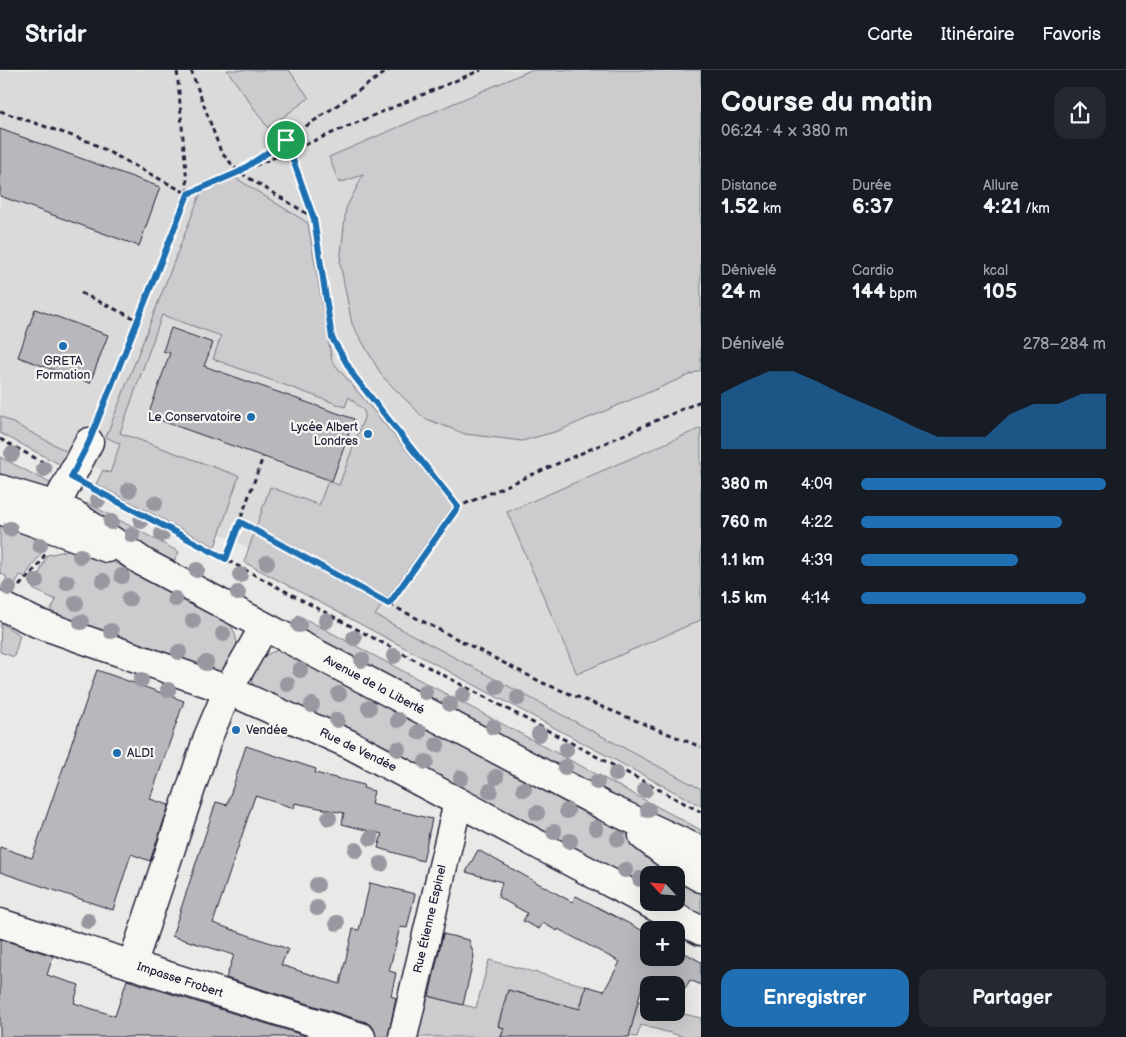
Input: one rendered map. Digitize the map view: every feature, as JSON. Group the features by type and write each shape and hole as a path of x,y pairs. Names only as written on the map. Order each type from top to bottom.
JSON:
{"street":[{"path":"47,514 58,501 89,442"},
{"name":"Avenue de la Liberté","path":"0,489 47,514"},
{"name":"Avenue de la Liberté","path":"0,510 75,515 143,562 264,627 606,807 701,851"},
{"name":"Rue de Vendée","path":"2,609 36,623 228,690 349,744 701,930"},
{"path":"132,965 208,737 228,690 264,627"},
{"name":"Rue Étienne Espinel","path":"403,1037 458,802"},
{"name":"Avenue de la Liberté","path":"606,807 687,870 701,878"},
{"name":"Impasse Frobert","path":"0,923 361,1037"}],"path":[{"path":"89,442 188,194 177,70"},
{"path":"191,70 221,152 239,172 314,219"},
{"path":"239,172 389,70"},
{"path":"188,194 482,70"},
{"path":"0,111 90,142 188,194"},
{"path":"286,140 314,219 332,338 354,376 458,507"},
{"path":"81,293 138,320"},
{"path":"389,604 458,507 701,401"},
{"path":"0,439 701,812"},
{"path":"226,559 263,457"},
{"path":"240,522 389,604 543,684 701,747"},
{"path":"38,566 43,555"}],"shaded area":[{"name":"Lycée Albert Londres","path":"0,70 701,70 701,789 0,416"},
{"path":"227,70 289,70 309,98 268,128"},
{"path":"531,70 701,70 701,370 558,431 522,441 465,434 424,418 382,376 352,324 340,263 346,208 363,175 339,183 329,157"},
{"path":"234,177 308,223 332,361 453,506 375,615 701,789 701,806 244,562 270,487 319,505 328,481 339,485 365,415 364,411 349,397 345,407 213,359 221,336 162,315 120,433 239,476 215,547 96,484 103,470 110,473 120,444 106,437 201,192"},
{"path":"0,416 68,452 61,465 0,433"},
{"path":"701,428 701,620 577,674 507,512"},
{"path":"0,457 52,484 48,491 0,482"},
{"path":"87,503 179,552 173,564 83,512"},
{"path":"0,517 47,533 41,553 25,577 20,575 8,596 0,592 7,577 0,573"},
{"path":"70,543 133,571 227,620 232,627 237,641 237,649 231,662 219,672 48,616 56,600 33,589 47,555 66,551"},
{"path":"298,615 701,830 701,846 291,628"},
{"path":"1,623 20,635 14,657 0,652"},
{"path":"279,650 289,653 606,821 671,866 640,866 640,886 256,689 252,683 252,670 260,660"},
{"path":"685,875 701,884 701,919 685,908"},
{"path":"489,960 586,986 576,1022 572,1007 508,990 498,1026 504,1028 501,1037 417,1037 428,996 476,1008"},
{"path":"638,1001 640,1002 640,1021 685,1021 685,1014 701,1018 701,1037 685,1037 641,1025 637,1037 629,1036"}],"building":[{"path":"0,129 160,187 139,246 0,196"},
{"name":"GRETA Formation","path":"35,309 108,335 90,383 18,357"},
{"name":"Le Conservatoire","path":"171,328 213,343 204,366 354,419 332,481 148,416 170,353 163,351"},
{"name":"ALDI","path":"97,670 184,701 150,799 169,805 150,861 131,854 113,910 0,872 0,847 32,858"},
{"path":"246,746 316,769 315,773 364,785 363,788 374,791 371,804 432,819 423,861 378,848 382,834 342,824 344,813 295,803 294,808 255,796 213,923 288,949 281,965 340,984 353,929 359,930 370,883 415,894 407,928 400,927 389,971 396,973 391,996 396,998 388,1037 376,1037 373,1027 366,1022 226,978 234,955 172,936 216,802 227,805"},
{"path":"478,850 572,902 576,896 640,929 640,966 685,966 685,953 701,962 701,985 690,980 685,989 685,976 640,976 640,994 629,1037 501,1037 504,1028 498,1026 508,990 580,1009 586,986 604,991 620,962 558,929 557,931 543,923 539,929 523,921 527,913 498,897 502,882 466,872"},
{"path":"443,934 469,940 474,956 463,1005 429,996"},
{"path":"0,939 53,956 47,975 79,985 74,1003 115,1016 127,980 309,1037 0,1037"}],"place":[{"name":"GRETA Formation","path":"63,346"},
{"name":"Le Conservatoire","path":"251,417"},
{"name":"Lycée Albert Londres","path":"368,434"},
{"name":"Vendée","path":"236,730"},
{"name":"ALDI","path":"117,753"}],"route":[{"path":"286,140 314,219 332,338 354,376 458,507 389,604 240,522 226,559 71,477 89,442 188,194 239,172 286,140"}]}
